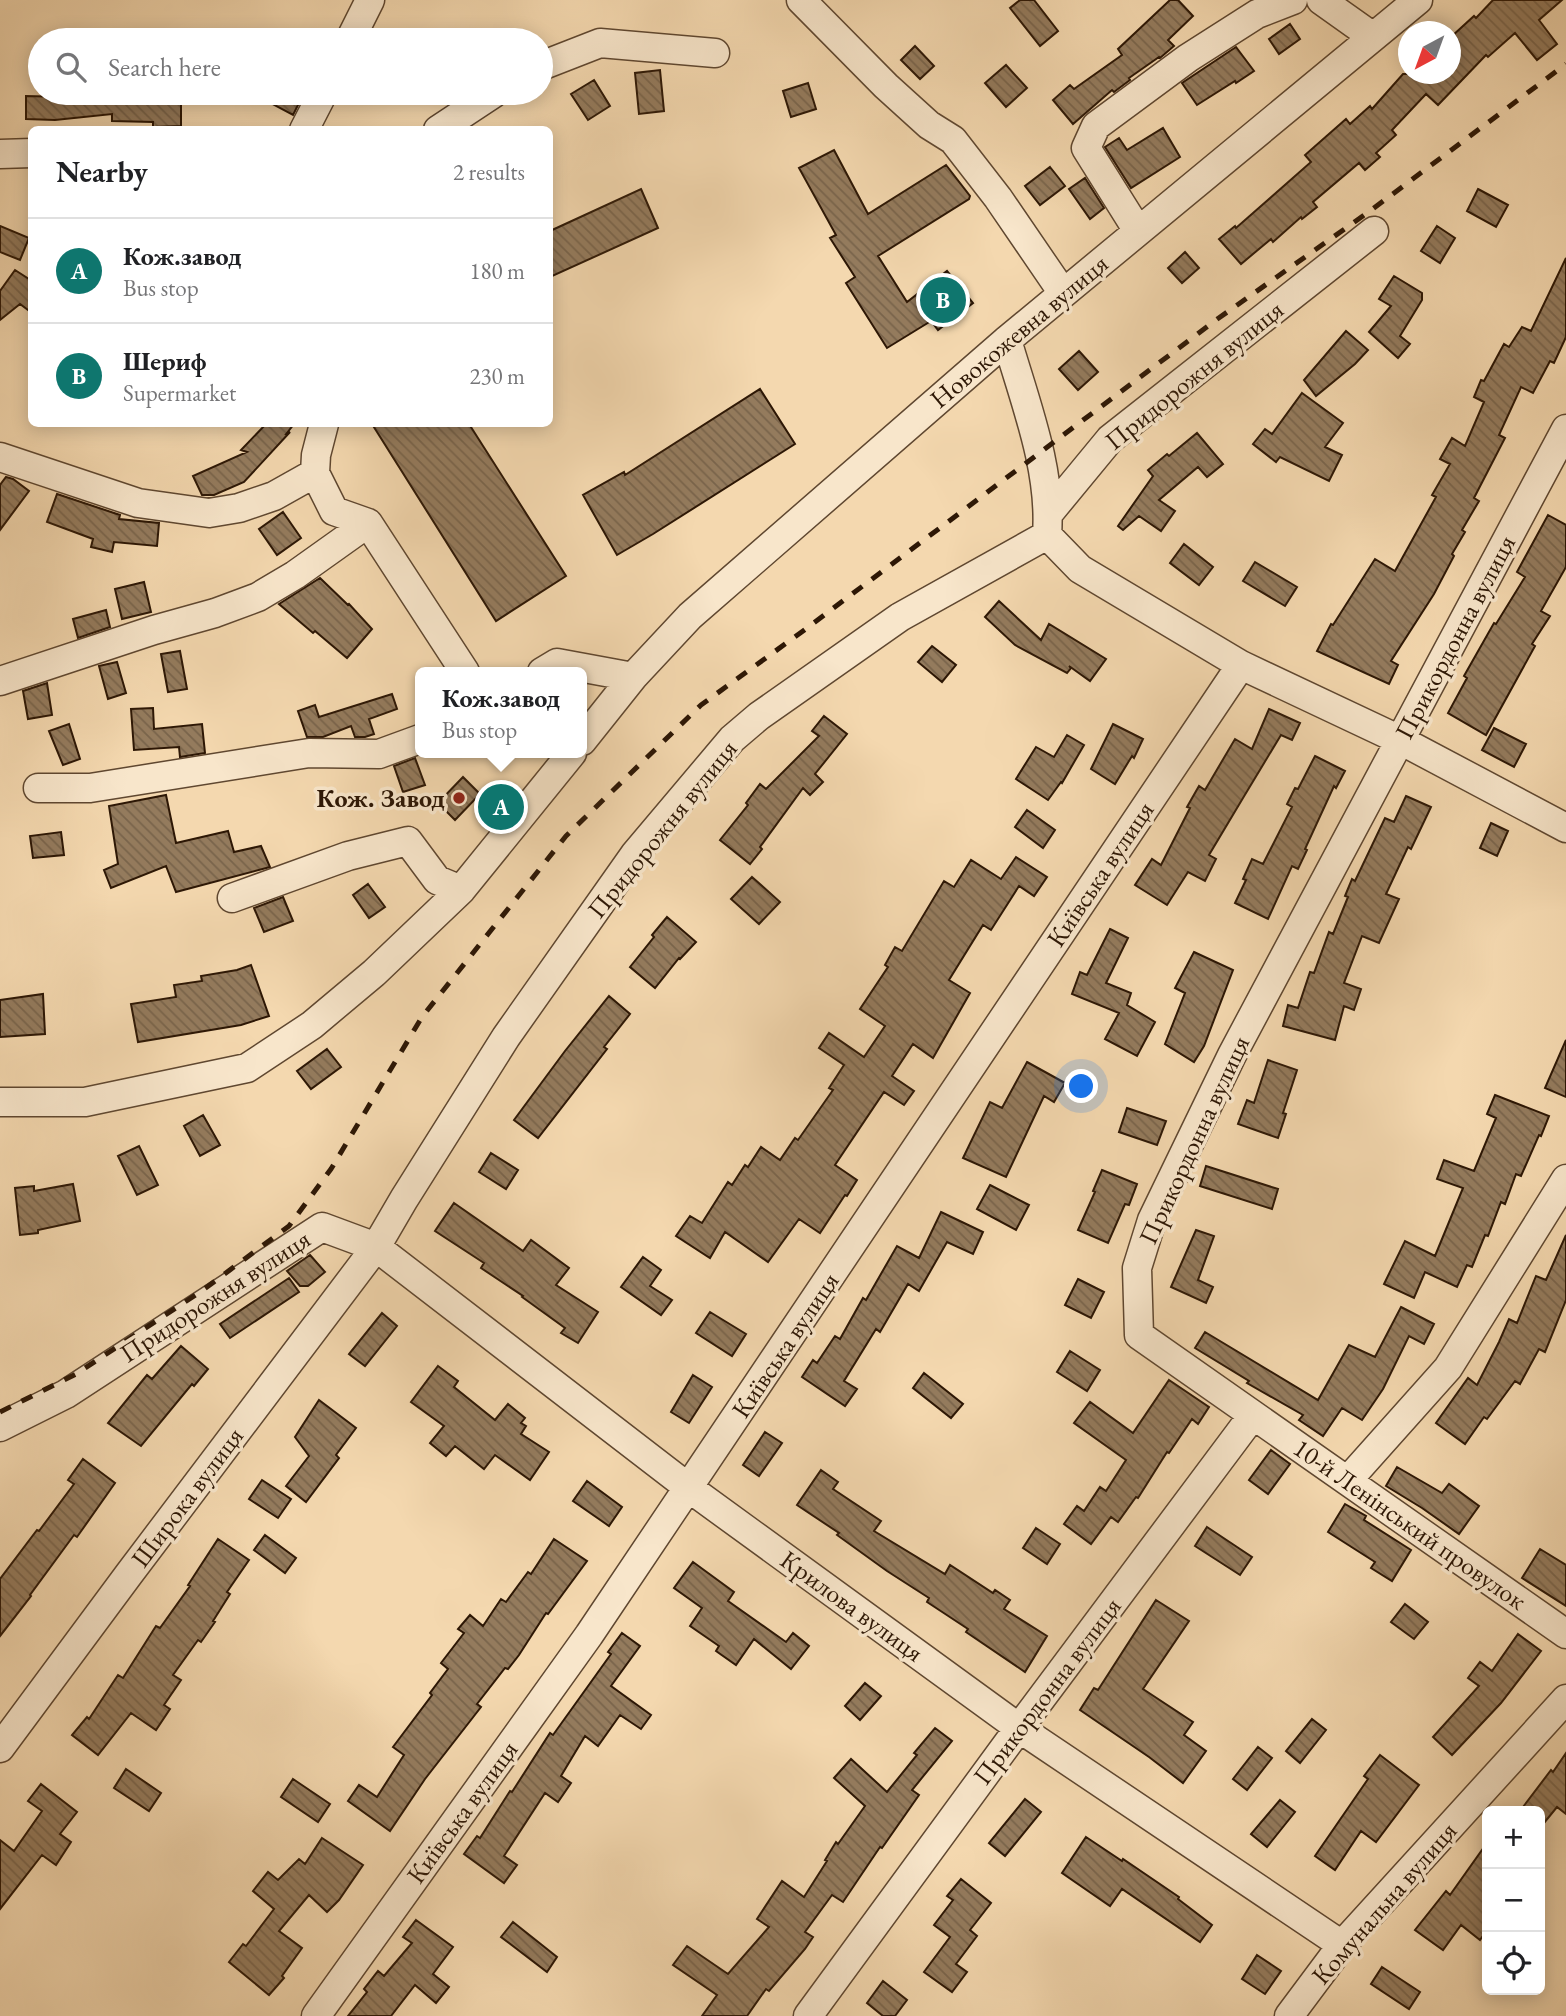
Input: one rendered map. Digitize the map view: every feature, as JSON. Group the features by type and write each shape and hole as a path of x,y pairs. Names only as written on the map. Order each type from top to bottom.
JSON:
{"street":[{"path":"356,28 370,0"},
{"path":"802,0 886,86 929,125 953,140 998,198 1063,293"},
{"path":"1138,231 1086,148 1096,126 1188,58 1257,14 1293,0"},
{"path":"1321,0 1373,37"},
{"name":"Новокожевна вулиця","path":"587,735 633,677 690,616 1007,340 1418,0"},
{"path":"553,61 600,43 715,53"},
{"path":"306,126 317,105"},
{"path":"444,126 476,105"},
{"path":"0,154 28,153"},
{"name":"Придорожня вулиця","path":"0,1427 66,1394 322,1227 376,1247 506,1037 635,854 732,739 759,716 900,617 1048,524 1110,439 1374,231"},
{"path":"1007,340 1039,452 1048,524 1080,569 1241,666 1400,740 1566,828"},
{"path":"323,427 316,455 315,473 334,511 368,523 463,667"},
{"name":"Прикордонна вулиця","path":"808,2016 1253,1415 1139,1335 1137,1268 1152,1220 1232,1055 1566,429"},
{"path":"0,457 138,503 209,513 239,508 274,496 315,473"},
{"path":"0,681 258,597 295,575 368,523"},
{"path":"550,667 557,663 579,667"},
{"name":"Київська вулиця","path":"316,2016 589,1635 1241,666"},
{"path":"587,669 633,677"},
{"path":"38,788 90,788 309,753 379,754 415,741"},
{"path":"0,1102 85,1102 247,1068 312,1025 374,973 461,890 568,758"},
{"path":"232,898 348,856 408,841 437,880 461,890"},
{"path":"1348,1480 1448,1368 1566,1179"},
{"name":"Крилова вулиця","path":"376,1247 689,1488 1019,1728 1342,1945"},
{"name":"Широка вулиця","path":"0,1748 376,1247"},
{"name":"10-й Ленінський провулок","path":"1253,1415 1566,1634"},
{"name":"Комунальна вулиця","path":"1289,2016 1342,1945 1566,1699"}],"building":[{"path":"1020,0 1034,0 1058,31 1040,46 1010,8"},
{"path":"1170,0 1178,0 1193,16 1168,40 1174,46 1114,92 1112,90 1073,124 1053,100 1070,85 1074,89 1122,55 1118,49"},
{"path":"1493,0 1562,0 1539,20 1557,44 1537,60 1515,33 1488,57 1486,55 1461,81 1461,28 1474,16 1476,18"},
{"path":"1290,24 1300,39 1279,54 1269,39"},
{"path":"915,46 934,66 920,79 901,60"},
{"path":"1236,47 1254,71 1197,105 1182,83"},
{"path":"1006,65 1027,88 1006,107 985,83"},
{"path":"660,70 664,111 639,114 635,73"},
{"path":"594,80 610,106 588,120 571,94"},
{"path":"1398,80 1398,84 1458,84 1438,105 1426,94 1392,130 1396,135 1376,153 1380,157 1365,170 1359,163 1313,202 1317,207 1241,264 1219,239 1235,226 1236,228 1311,162 1305,155 1346,119 1350,124 1370,106 1372,109"},
{"path":"808,83 816,109 791,117 783,91"},
{"path":"26,96 28,105 181,105 181,126 112,121 112,114 55,120 26,119"},
{"path":"274,105 298,105 293,115"},
{"path":"1163,128 1180,157 1131,188 1105,147 1119,138 1127,150"},
{"path":"834,150 868,214 946,165 970,196 878,256 907,302 947,271 973,303 938,330 931,321 887,348 846,283 855,277 830,238 836,235 799,168"},
{"path":"1050,167 1065,186 1040,205 1025,186"},
{"path":"1085,178 1104,208 1090,219 1069,189"},
{"path":"641,189 658,228 553,276 553,230"},
{"path":"1478,189 1508,205 1496,227 1467,211"},
{"path":"0,226 28,238 20,260 0,252"},
{"path":"1437,226 1455,238 1440,263 1421,251"},
{"path":"1185,252 1199,268 1182,283 1168,268"},
{"path":"1566,258 1566,337 1554,363 1550,361 1533,393 1521,387 1499,435 1505,438 1474,498 1479,501 1462,530 1465,532 1434,594 1391,661 1398,665 1389,684 1317,651 1331,624 1333,625 1375,559 1395,571 1436,497 1432,495 1450,464 1440,459 1452,438 1465,446 1484,402 1474,397 1481,380 1484,381 1504,344 1509,347 1522,327 1531,331"},
{"path":"15,270 28,278 28,310 20,304 0,320 0,291"},
{"path":"1394,276 1422,293 1422,300 1400,336 1410,344 1398,358 1369,332 1391,306 1379,299"},
{"path":"1346,331 1368,350 1316,396 1304,380"},
{"path":"1079,351 1098,372 1078,390 1059,369"},
{"path":"760,389 795,444 617,555 583,495 624,472 625,475"},
{"path":"1302,393 1343,423 1325,447 1342,455 1329,481 1280,457 1276,462 1253,444 1265,429 1272,434"},
{"path":"263,427 292,427 244,482 214,495 202,495 193,476 247,452 241,450"},
{"path":"374,427 471,427 566,576 496,621"},
{"path":"1197,433 1223,464 1207,477 1198,467 1159,500 1175,511 1161,531 1139,516 1123,530 1118,526 1153,476 1148,470"},
{"path":"6,477 29,491 0,530 0,485"},
{"path":"57,494 120,515 119,519 159,523 157,546 114,542 112,552 91,547 93,539 47,522"},
{"path":"283,512 301,538 277,555 259,529"},
{"path":"1548,515 1566,525 1566,567 1541,611 1550,616 1532,644 1535,646 1486,735 1448,713 1467,678 1464,676 1494,623 1496,624 1525,577 1517,572"},
{"path":"1184,544 1213,567 1199,585 1170,563"},
{"path":"1255,562 1297,587 1285,606 1243,581"},
{"path":"320,578 372,629 347,658 279,604"},
{"path":"144,582 151,612 122,619 115,589"},
{"path":"999,601 1041,640 1049,624 1106,659 1090,681 1069,666 1071,668 1067,673 1015,645 985,617"},
{"path":"106,610 110,627 78,638 73,619"},
{"path":"932,646 956,665 942,682 918,662"},
{"path":"180,651 187,689 168,692 161,654"},
{"path":"117,662 126,693 108,699 99,666"},
{"path":"47,683 52,715 28,719 23,691"},
{"path":"392,694 397,709 369,719 374,734 365,737 355,737 351,726 323,737 307,737 298,711 315,705 319,717"},
{"path":"153,708 154,729 202,724 205,753 180,757 179,747 134,750 131,709"},
{"path":"1269,709 1300,723 1292,740 1281,735 1243,798 1209,855 1216,859 1205,881 1188,872 1167,905 1135,885 1152,859 1161,865 1199,786 1205,790 1235,739 1252,749"},
{"path":"824,716 847,734 815,774 823,782 810,795 803,788 750,864 720,840 748,805 746,803 760,784 766,789 819,736 812,731"},
{"path":"69,724 80,759 63,765 49,731"},
{"path":"1113,724 1143,739 1134,758 1132,756 1115,784 1091,769"},
{"path":"1494,728 1526,744 1514,767 1482,750"},
{"path":"1067,735 1084,745 1062,783 1048,800 1016,779 1036,747 1054,757"},
{"path":"1315,756 1345,771 1336,788 1334,786 1298,869 1292,866 1268,919 1235,903 1252,859 1263,864 1292,807 1287,804"},
{"path":"415,758 425,785 403,792 394,766"},
{"name":"Кож. Завод","path":"463,777 480,794 455,820 438,803"},
{"path":"166,795 176,843 228,831 234,852 261,846 270,867 176,892 166,866 111,888 104,870 118,864 109,806"},
{"path":"1406,796 1431,807 1386,894 1399,899 1379,943 1362,936 1344,983 1361,989 1354,1010 1344,1006 1335,1040 1283,1026 1288,1005 1298,1008 1310,972 1314,973 1329,932 1333,934 1352,879 1355,881 1385,818 1394,822"},
{"path":"1027,810 1055,830 1043,848 1015,827"},
{"path":"1491,823 1508,831 1497,856 1480,848"},
{"path":"61,832 64,855 33,858 30,836"},
{"path":"1016,857 1047,877 1034,896 1019,886 991,930 983,925 949,980 970,993 933,1058 913,1044 892,1076 914,1091 904,1105 884,1092 835,1165 857,1180 820,1233 799,1219 768,1262 725,1232 710,1258 676,1236 690,1216 702,1223 728,1182 732,1185 761,1147 780,1160 795,1138 798,1140 833,1090 829,1088 844,1065 819,1048 829,1033 864,1057 885,1026 860,1009 888,967 885,965 895,947 902,951 944,881 954,887 971,860 1001,879"},
{"path":"752,877 780,902 759,924 731,899"},
{"path":"368,884 385,907 369,918 353,895"},
{"path":"283,897 293,921 264,932 254,908"},
{"path":"667,917 696,942 655,988 630,967"},
{"path":"1110,929 1128,938 1106,983 1131,993 1127,1005 1155,1022 1137,1056 1105,1039 1119,1013 1072,994 1080,972 1087,975"},
{"path":"1194,952 1233,970 1204,1046 1194,1062 1165,1044 1185,993 1175,988"},
{"path":"251,965 269,1016 241,1025 138,1042 131,1004 176,997 174,985 202,981 201,976"},
{"path":"43,994 45,1034 0,1037 0,1000"},
{"path":"609,996 630,1014 604,1047 607,1049 538,1138 514,1120"},
{"path":"1566,1040 1566,1097 1545,1088"},
{"path":"327,1049 341,1067 311,1089 297,1071"},
{"path":"1268,1060 1297,1070 1278,1138 1238,1124 1247,1100 1254,1103"},
{"path":"1027,1062 1065,1083 1054,1102 1044,1096 1006,1177 963,1158 990,1102 1002,1108"},
{"path":"1495,1095 1549,1116 1521,1176 1516,1174 1505,1204 1501,1202 1472,1267 1467,1265 1457,1287 1425,1272 1414,1298 1384,1284 1405,1241 1435,1256 1463,1188 1437,1179 1444,1160 1474,1171 1496,1118 1487,1114"},
{"path":"1127,1108 1166,1121 1157,1145 1119,1132"},
{"path":"203,1115 220,1145 200,1156 184,1126"},
{"path":"139,1146 158,1185 137,1195 118,1156"},
{"path":"491,1153 518,1170 506,1189 479,1172"},
{"path":"1206,1166 1278,1189 1272,1209 1200,1186"},
{"path":"1102,1170 1137,1184 1108,1243 1078,1230"},
{"path":"73,1184 80,1221 38,1230 38,1233 20,1235 15,1188 34,1186 34,1191"},
{"path":"990,1185 1029,1205 1016,1230 977,1209"},
{"path":"454,1203 523,1251 531,1240 569,1268 556,1285 598,1312 578,1343 561,1333 565,1328 481,1268 484,1263 435,1231"},
{"path":"941,1212 983,1232 973,1254 947,1242 919,1291 908,1284 880,1332 876,1329 844,1381 857,1389 845,1406 802,1377 813,1360 817,1363 835,1336 840,1339 897,1246 919,1258"},
{"path":"1196,1230 1214,1236 1198,1280 1213,1287 1206,1303 1171,1287"},
{"path":"1566,1235 1566,1300 1545,1352 1539,1349 1520,1384 1515,1381 1465,1444 1436,1423 1468,1378 1477,1385 1509,1319 1517,1323 1536,1276 1546,1280"},
{"path":"310,1255 325,1272 308,1286 300,1286 287,1271"},
{"path":"643,1257 661,1270 650,1286 672,1300 661,1315 621,1287"},
{"path":"289,1278 299,1292 230,1338 220,1324"},
{"path":"1078,1279 1104,1292 1091,1318 1065,1305"},
{"path":"1401,1307 1434,1324 1424,1344 1409,1336 1383,1389 1362,1420 1342,1408 1323,1436 1299,1420 1303,1415 1247,1383 1249,1381 1195,1348 1205,1332 1318,1400 1349,1345 1375,1357"},
{"path":"710,1312 746,1334 732,1356 696,1333"},
{"path":"382,1313 397,1326 365,1366 349,1354"},
{"path":"181,1346 208,1369 194,1386 192,1384 141,1446 108,1423 147,1375 152,1379"},
{"path":"1070,1351 1100,1370 1087,1391 1057,1372"},
{"path":"438,1366 458,1381 454,1387 495,1420 508,1404 525,1418 521,1423 526,1426 521,1434 549,1452 530,1480 495,1455 484,1469 455,1446 446,1456 430,1443 444,1426 411,1402"},
{"path":"924,1373 963,1404 951,1418 913,1388"},
{"path":"693,1375 712,1387 689,1423 671,1412"},
{"path":"1169,1380 1209,1407 1198,1424 1192,1419 1138,1498 1136,1497 1118,1522 1111,1517 1091,1544 1064,1524 1077,1506 1084,1511 1100,1487 1106,1491 1126,1460 1074,1423 1090,1402 1133,1433"},
{"path":"319,1400 356,1428 336,1455 339,1458 306,1502 286,1486 309,1456 295,1437"},
{"path":"765,1432 782,1443 759,1476 743,1465"},
{"path":"1271,1450 1290,1464 1268,1494 1249,1480"},
{"path":"83,1459 115,1483 0,1636 0,1579 74,1484 68,1480"},
{"path":"1397,1467 1442,1493 1449,1484 1479,1506 1459,1534 1386,1486"},
{"path":"821,1470 838,1482 833,1489 881,1521 874,1531 945,1574 950,1565 993,1593 995,1590 1010,1600 1004,1609 1047,1636 1025,1672 927,1602 929,1598 887,1571 837,1535 839,1533 797,1505"},
{"path":"262,1480 291,1499 278,1518 249,1499"},
{"path":"587,1481 622,1507 609,1526 573,1501"},
{"path":"1345,1504 1366,1516 1364,1520 1411,1550 1392,1581 1371,1568 1375,1562 1328,1532"},
{"path":"1207,1527 1252,1557 1240,1575 1195,1546"},
{"path":"1036,1528 1060,1544 1047,1564 1023,1548"},
{"path":"265,1535 296,1558 285,1573 254,1550"},
{"path":"218,1539 249,1560 227,1592 230,1594 213,1621 215,1622 201,1642 198,1640 173,1675 181,1680 164,1705 170,1709 156,1730 131,1713 98,1755 72,1735 87,1717 89,1719 118,1675 123,1678 156,1626 160,1628 190,1586 188,1585"},
{"path":"554,1539 587,1561 548,1614 546,1613 519,1655 508,1669 505,1668 477,1704 481,1707 425,1779 390,1831 348,1801 359,1785 377,1797 404,1755 393,1747 448,1669 441,1663 464,1633 458,1629 470,1615 483,1626 501,1599 506,1602 528,1572 531,1574"},
{"path":"1540,1549 1566,1565 1566,1606 1522,1578"},
{"path":"693,1562 734,1592 728,1601 786,1642 793,1633 809,1646 791,1669 754,1639 736,1665 716,1651 719,1646 690,1626 702,1608 674,1588"},
{"path":"1156,1600 1189,1621 1143,1689 1193,1722 1184,1735 1206,1751 1183,1783 1080,1710 1094,1688 1098,1690"},
{"path":"1405,1604 1428,1622 1414,1639 1391,1622"},
{"path":"622,1633 640,1646 611,1686 651,1715 641,1729 620,1715 598,1746 585,1736 561,1776 571,1783 558,1802 545,1793 504,1856 517,1865 504,1883 464,1854 477,1836 480,1838 550,1733 553,1735 611,1654 608,1652"},
{"path":"1518,1634 1541,1651 1501,1703 1452,1755 1433,1737 1479,1686 1468,1678 1480,1662 1492,1671"},
{"path":"865,1683 881,1696 860,1720 845,1706"},
{"path":"1312,1719 1326,1730 1300,1763 1286,1751"},
{"path":"935,1728 952,1741 912,1790 919,1795 843,1902 832,1895 805,1932 813,1937 805,1949 769,1991 766,1989 747,2016 702,2016 717,1995 673,1965 687,1946 728,1974 769,1927 757,1919 782,1881 804,1897 836,1842 838,1844 865,1806 834,1778 851,1759 887,1792"},
{"path":"1258,1747 1272,1758 1247,1790 1233,1779"},
{"path":"1566,1753 1566,1814 1557,1807 1545,1822 1545,1806 1524,1806 1551,1770 1553,1772"},
{"path":"1380,1755 1419,1785 1376,1842 1361,1831 1335,1870 1315,1856 1368,1779 1364,1776"},
{"path":"126,1769 161,1793 149,1811 114,1788"},
{"path":"293,1779 330,1804 318,1822 281,1797"},
{"path":"41,1784 77,1812 60,1834 71,1842 56,1865 42,1855 0,1909 0,1840 14,1851 42,1811 28,1801"},
{"path":"1025,1799 1041,1812 1005,1856 989,1843"},
{"path":"1280,1800 1295,1812 1267,1847 1251,1834"},
{"path":"1086,1837 1179,1897 1178,1899 1212,1925 1200,1942 1122,1889 1110,1906 1062,1873"},
{"path":"322,1838 363,1865 339,1900 327,1912 309,1895 279,1931 302,1948 282,1976 284,1978 269,1995 229,1962 243,1944 246,1946 274,1909 253,1891 268,1872 278,1880 299,1859 305,1864"},
{"path":"1482,1850 1482,1937 1480,1940 1461,1925 1443,1950 1415,1930 1446,1891 1450,1895"},
{"path":"961,1879 991,1903 970,1930 977,1936 956,1964 967,1972 952,1992 924,1972 950,1937 934,1925 953,1900 947,1896"},
{"path":"416,1920 453,1947 433,1974 449,1987 436,2003 415,1985 391,2016 348,2016 367,1992 364,1989 378,1971 384,1976 412,1943 403,1937"},
{"path":"513,1922 557,1957 547,1972 501,1937"},
{"path":"1257,1955 1281,1971 1265,1994 1242,1979"},
{"path":"1382,1967 1420,1992 1409,2009 1371,1984"},
{"path":"883,1981 907,2000 895,2016 883,2016 867,2003"}],"railway":[{"path":"0,1412 76,1374 203,1290 289,1226 331,1169 422,1017 566,836 701,705 1216,320 1370,211 1566,64"}],"place":[{"name":"Шериф","path":"943,300"},
{"name":"Кож. Завод","path":"459,798"},
{"name":"Кож.завод","path":"501,807"}]}
